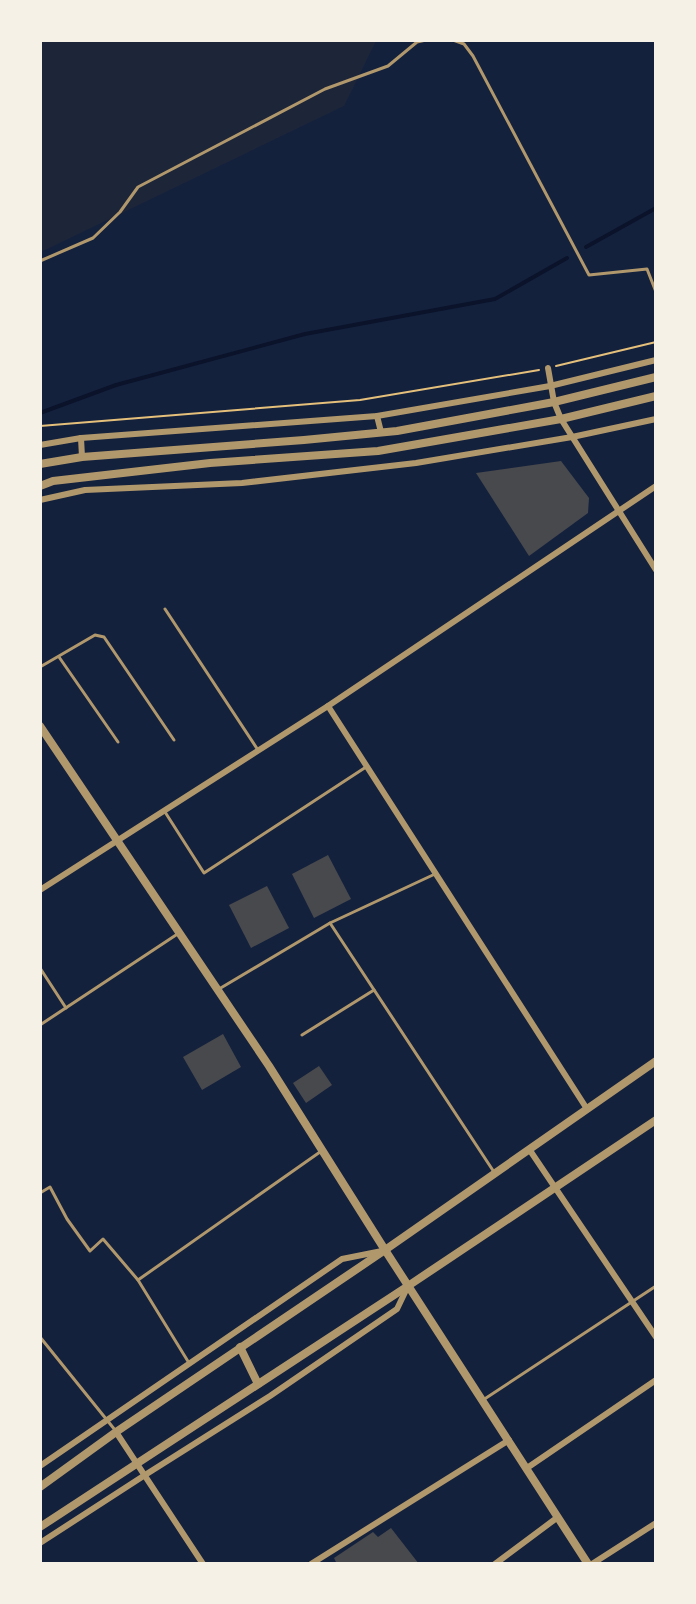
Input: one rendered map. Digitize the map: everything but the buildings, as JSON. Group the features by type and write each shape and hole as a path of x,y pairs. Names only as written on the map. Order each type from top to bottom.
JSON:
{"street":[{"path":"40,446 81,438 377,416 550,386 656,360"},
{"path":"548,368 554,402 561,419 656,570"},
{"path":"40,465 82,457 381,432 554,402 656,377"},
{"path":"40,486 53,481 210,463 378,451 561,419 656,396"},
{"path":"377,416 381,432"},
{"path":"40,500 85,490 242,483 380,467 572,437 656,419"},
{"path":"81,438 82,457"},
{"path":"378,451 380,467"},
{"path":"83,477 85,490"},
{"path":"40,890 328,706 656,486"},
{"path":"328,706 587,1109"},
{"path":"40,726 218,990 588,1563"},
{"path":"40,1487 116,1432 656,1061"},
{"path":"40,1527 656,1120"},
{"path":"529,1149 656,1337"},
{"path":"40,1466 342,1259 384,1250"},
{"path":"40,1543 270,1396 397,1309 408,1286"},
{"path":"240,1347 258,1384"},
{"path":"527,1468 656,1380"},
{"path":"116,1432 203,1563"},
{"path":"311,1563 509,1440"},
{"path":"495,1563 558,1517"},
{"path":"592,1563 656,1522"}],"lane":[{"path":"40,261 93,238 120,212 138,187 325,89 388,66 417,42 426,40"},
{"path":"453,40 464,44 472,56 589,275 647,269 656,292"},
{"path":"165,609 259,750"},
{"path":"40,667 95,635 104,637 174,740"},
{"path":"59,657 118,742"},
{"path":"164,811 204,873 367,767"},
{"path":"218,990 330,923 436,873"},
{"path":"330,923 495,1173"},
{"path":"40,1025 179,933"},
{"path":"40,968 66,1008"},
{"path":"302,1035 375,990"},
{"path":"138,1280 322,1150"},
{"path":"40,1193 50,1187 67,1219 90,1251 103,1239 138,1280 189,1364"},
{"path":"483,1400 656,1286"},
{"path":"40,1337 116,1432"}],"path":[{"path":"40,426 360,400 548,368 656,342"}],"shaded area":[{"path":"41,41 376,41 344,106 41,252"}],"waterway":[{"path":"586,247 656,208"},
{"path":"40,413 116,385 305,334 495,299 567,258"}]}
